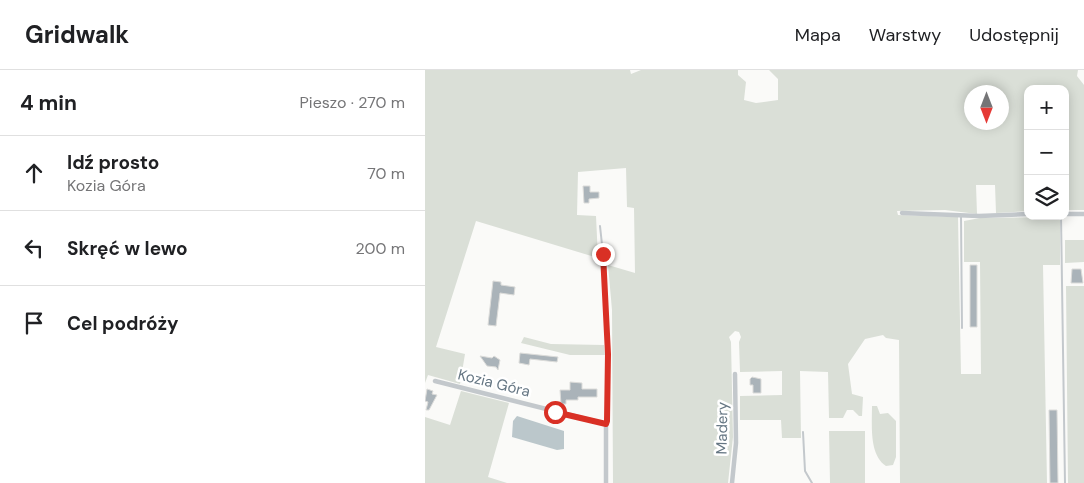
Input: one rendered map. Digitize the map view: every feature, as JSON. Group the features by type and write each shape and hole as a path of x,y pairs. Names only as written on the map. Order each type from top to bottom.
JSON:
{"street":[{"path":"902,213 1024,214"},
{"path":"1069,214 1084,214"},
{"name":"Madery","path":"732,483 736,443 735,374"},
{"name":"Kozia Góra","path":"435,381 606,424"},
{"path":"606,424 606,483"}],"lane":[{"path":"961,215 962,328"},
{"path":"1061,220 1065,483"},
{"path":"600,226 605,263 608,354 608,418 606,424"},
{"path":"803,432 805,471 812,483"}],"shaded area":[{"path":"425,70 630,70 631,74 641,70 738,70 738,75 746,82 744,100 756,103 778,100 778,79 769,70 1078,70 1077,76 1084,85 1084,210 1069,210 1069,85 1024,85 1024,211 996,213 995,185 976,185 977,214 945,210 897,211 898,215 958,217 961,374 981,374 980,262 964,262 964,221 980,218 1024,217 1024,220 1060,220 1060,265 1043,265 1047,483 900,483 899,340 886,338 883,335 865,339 848,364 852,394 863,397 862,416 859,416 853,410 847,410 843,418 829,418 828,372 800,371 801,438 782,438 781,420 740,420 740,396 782,395 782,371 740,372 739,342 741,337 739,332 735,331 729,337 731,342 733,437 728,483 613,483 612,310 608,265 635,273 634,208 627,207 626,168 578,172 577,215 596,216 598,258 476,221 436,347 465,354 460,384 428,375 425,383"},
{"path":"1065,240 1084,240 1084,262 1065,263"},
{"path":"1066,286 1084,286 1084,483 1068,483"},
{"path":"524,337 551,344 604,345 605,355 570,355 521,343"},
{"path":"461,391 509,403 488,477 507,483 425,483 425,417 450,425"},
{"path":"872,406 877,406 880,414 888,413 896,421 896,457 893,465 886,466 877,455 874,447"},
{"path":"517,416 564,431 564,449 557,450 512,437 513,421"},
{"path":"829,431 865,431 865,483 830,483"}],"building":[{"path":"583,186 590,186 590,192 599,192 599,198 589,199 589,203 584,203"},
{"path":"970,265 977,265 977,327 970,327"},
{"path":"1072,269 1081,269 1083,283 1071,283"},
{"path":"493,281 501,282 501,285 515,287 514,295 500,293 496,326 488,325"},
{"path":"520,353 558,357 557,362 530,359 529,365 519,363"},
{"path":"480,356 492,358 494,356 500,360 498,370 496,367 487,366"},
{"path":"752,377 761,379 761,393 753,393 753,385 750,385"},
{"path":"570,382 582,383 582,389 597,389 597,397 578,397 578,400 566,400 566,404 561,404 560,390 570,390"},
{"path":"427,389 433,391 432,394 437,395 429,410 426,410 428,402 425,401"},
{"path":"1049,410 1057,410 1058,483 1050,483"}],"route":[{"path":"555,412 606,424 608,418 608,354 605,263 603,254"}]}
